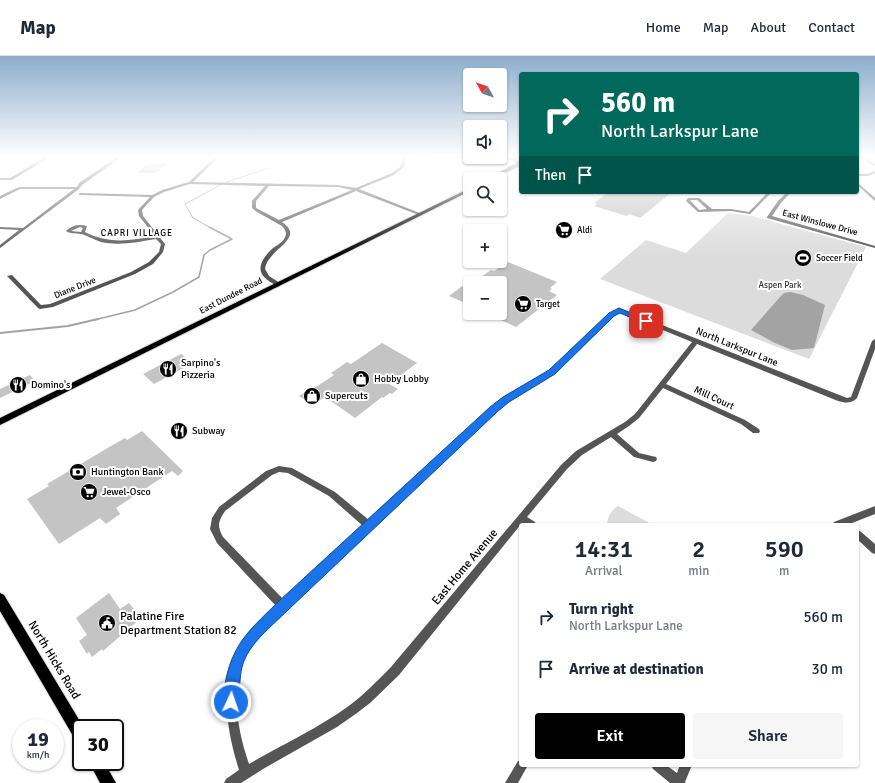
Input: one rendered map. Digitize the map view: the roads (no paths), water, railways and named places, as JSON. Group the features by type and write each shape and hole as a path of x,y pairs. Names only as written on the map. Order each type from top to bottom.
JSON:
{"main road":[{"name":"East Dundee Road","path":"0,422 463,192"},
{"name":"North Hicks Road","path":"2,606 72,721"},
{"path":"101,771 108,783"}],"street":[{"path":"0,198 15,190"},
{"path":"0,247 23,228 75,190"},
{"path":"83,233 94,240 122,243 158,237 141,216 140,210 153,196 166,190"},
{"path":"263,190 254,201 254,208 258,212 279,221 287,227 289,232 288,237 263,263 262,269 264,274 278,284"},
{"path":"279,221 353,190"},
{"path":"357,190 420,214"},
{"path":"864,190 875,200"},
{"path":"80,194 153,196"},
{"path":"711,210 698,199 689,199 688,201 698,211 731,210 750,213 768,194"},
{"name":"East Winslowe Drive","path":"787,194 779,202 769,217 875,247"},
{"path":"0,228 23,228"},
{"name":"Diane Drive","path":"10,276 40,307 51,306 133,273 151,264 161,252 163,244 158,237"},
{"name":"North Larkspur Lane","path":"370,526 497,407 552,372 619,310 847,401 854,398 873,352"},
{"name":"East Home Avenue","path":"230,783 246,772 322,730 364,701 395,671 569,463 579,453 612,434 637,416 696,341"},
{"path":"873,352 875,341"},
{"name":"Mill Court","path":"662,385 743,422 756,432"},
{"path":"612,434 638,455 653,459"},
{"path":"246,772 238,752 231,702 232,678 240,655 250,639 283,606 370,526 332,494 289,470 279,469 269,474 222,509 216,518 214,529 220,540 283,606"},
{"path":"845,523 875,510"},
{"path":"522,518 529,523"},
{"path":"859,536 875,550"},
{"path":"511,783 521,767"},
{"path":"660,767 680,783 685,767"}],"waterway":[{"path":"211,190 185,204 193,218 211,228"},
{"path":"94,320 135,310 173,292 199,277 204,255 210,250 232,239 209,227"},
{"path":"0,333 68,326 98,319"}],"place":[{"name":"Aldi","path":"564,230"},
{"name":"Soccer Field","path":"803,258"},
{"name":"Target","path":"523,304"},
{"name":"Sarpino's Pizzeria","path":"168,369"},
{"name":"Hobby Lobby","path":"361,379"},
{"name":"Domino's","path":"18,385"},
{"name":"Supercuts","path":"312,396"},
{"name":"Subway","path":"179,431"},
{"name":"Huntington Bank","path":"78,472"},
{"name":"Jewel-Osco","path":"89,492"},
{"name":"Palatine Fire Department Station 82","path":"107,623"}],"district":[{"name":"CAPRI VILLAGE","path":"137,233"}],"park label":[{"name":"Aspen Park","path":"780,285"}]}
